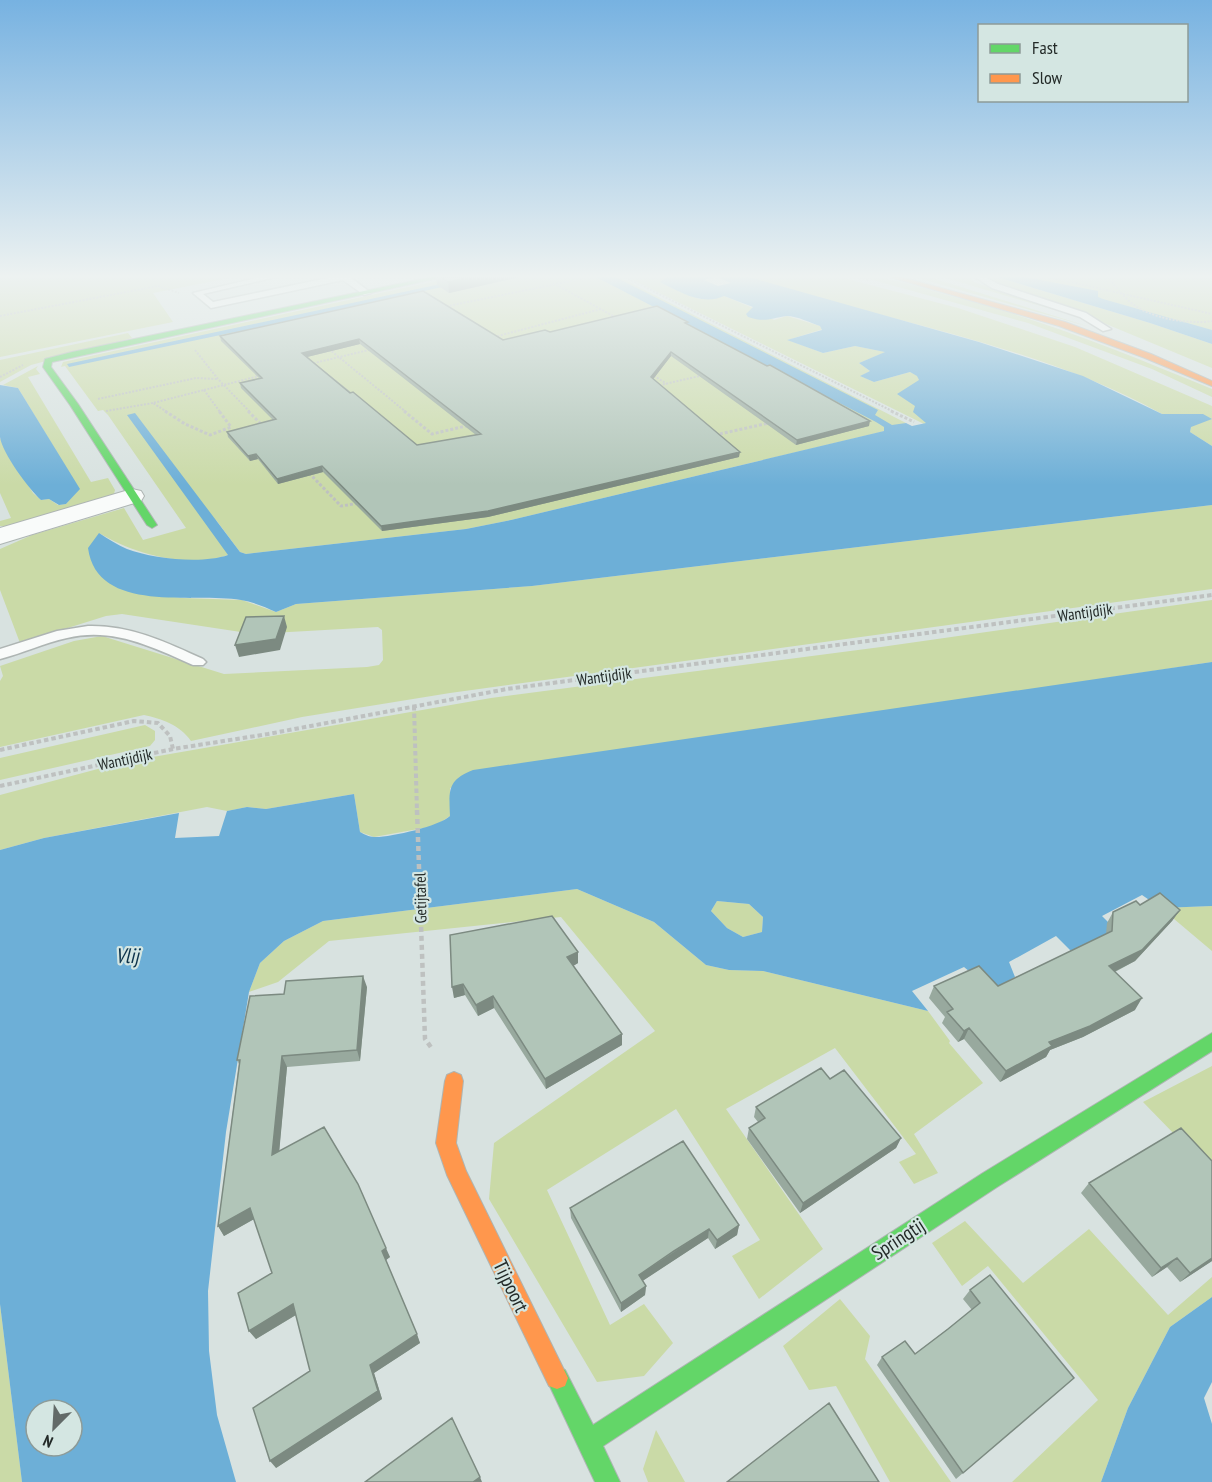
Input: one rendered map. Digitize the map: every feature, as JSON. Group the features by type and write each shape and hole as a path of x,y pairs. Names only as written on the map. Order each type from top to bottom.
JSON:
{"street":[{"path":"110,346 48,361 47,367 74,404 152,525"},
{"path":"1121,346 1212,384"},
{"path":"0,536 132,496"},
{"name":"Springtij","path":"588,1442 990,1180 1212,1041"},
{"name":"Tijpoort","path":"453,1081 446,1143 457,1176 608,1482"}],"lane":[{"path":"0,654 69,634 99,629 137,636 198,662"}],"path":[{"path":"191,346 218,379 270,433"},
{"path":"325,346 432,434 476,424"},
{"path":"763,346 914,422"},
{"path":"304,365 381,348"},
{"path":"647,372 668,384"},
{"path":"82,417 126,406 153,404 269,373"},
{"path":"656,386 706,375"},
{"path":"74,404 196,378 218,379"},
{"path":"153,404 185,424 210,435 231,427 204,390"},
{"path":"715,435 773,422"},
{"path":"302,465 341,506 365,502"},
{"name":"Wantijdijk","path":"0,786 173,749 268,734 507,689 1212,595"},
{"name":"Getijtafel","path":"414,706 425,1039 453,1081"},
{"path":"0,750 134,721 158,723 170,736 173,749"}],"green space":[{"path":"0,346 54,346 0,357"},
{"path":"66,346 101,346 31,365 0,382 0,360"},
{"path":"136,346 755,346 906,423 881,432 466,529 246,554 240,552 216,520 228,555 196,560 179,560 145,553 99,533 136,593 183,598 242,600 276,612 296,604 532,586 1212,505 1212,589 450,693 302,717 191,741 187,735 170,724 144,715 0,747 0,681 3,676 0,666 74,641 102,636 224,674 367,667 379,665 383,660 382,630 378,627 254,634 122,614 106,616 20,643 0,590 0,549 32,535 124,508 143,540 186,528 108,415 103,410 98,411 65,366 61,367 63,362"},
{"path":"767,346 805,346 823,353 856,346 886,352 859,363 870,371 861,376 874,382 910,372 918,376 916,407 927,423 924,424"},
{"path":"994,346 1072,346 1212,406 1212,446 1190,432 1191,427 1170,415 1162,414 1063,369"},
{"path":"1090,346 1104,346 1212,389 1212,397 1152,369"},
{"path":"1159,346 1212,346 1212,368"},
{"path":"38,366 36,369 40,374 28,377 91,482 108,478 115,490 114,494 8,526 0,526 0,521 11,518 0,493 0,438 33,493 41,500 49,499 58,505 66,504 79,489 18,388 3,385"},
{"path":"1212,600 1212,662 876,713 450,788 450,816 435,826 374,837 360,832 354,794 266,809 247,807 227,811 207,807 44,838 0,850 0,795 124,762 491,698 881,647"},
{"path":"145,725 155,731 155,740 150,746 0,780 0,758"},
{"path":"577,889 654,922 706,965 729,970 763,971 928,1011 950,1041 949,1043 983,1083 914,1134 938,1173 914,1184 899,1162 916,1154 835,1048 726,1109 823,1249 759,1299 732,1256 760,1240 676,1109 547,1190 610,1325 644,1304 673,1343 644,1376 597,1382 489,1199 494,1143 655,1031 561,917 329,941 278,982 249,992 260,963 284,941 323,921"},
{"path":"717,901 749,904 763,917 762,932 743,937 727,928 711,911"},
{"path":"1212,906 1212,951 1161,908"},
{"path":"1212,1066 1212,1173 1143,1102"},
{"path":"965,1221 1023,1283 1089,1229 1168,1315 1212,1277 1212,1297 1170,1327 1128,1408 1101,1482 1012,1482 1098,1400 988,1266 962,1286 932,1243"},
{"path":"840,1299 870,1336 865,1359 951,1482 890,1482 836,1386 809,1390 783,1346"},
{"path":"0,1304 22,1482 0,1482"},
{"path":"656,1430 685,1482 648,1482 643,1469"}],"water":[{"path":"150,346 168,346 69,367 67,364"},
{"path":"730,346 752,346 878,410 875,415 892,425 906,423 912,426 926,423 913,412 915,406 897,394 919,380 910,372 874,382 860,376 870,371 859,363 885,352 856,346 992,346 1083,376 1162,414 1203,414 1212,419 1191,427 1190,432 1212,446 1212,505 532,586 296,604 276,612 241,600 174,598 128,592 109,583 95,569 88,548 99,533 127,549 150,555 192,560 228,555 127,415 135,413 240,552 246,554 466,529 511,520 884,431 884,427"},
{"path":"804,346 854,346 823,353"},
{"path":"0,385 18,388 80,489 66,504 59,505 49,499 41,500 23,479 6,452 0,437"},
{"name":"Vlij","path":"1212,662 1212,906 1161,908 1142,895 1102,916 1118,932 1074,954 1056,936 1009,962 1015,977 992,990 964,967 912,991 928,1011 763,971 729,970 706,965 654,922 577,889 323,921 284,941 260,963 249,992 226,1132 208,1291 209,1351 217,1415 236,1482 22,1482 0,1304 0,850 44,838 179,813 175,838 219,836 227,811 247,807 266,809 354,794 360,832 372,837 390,836 436,824 450,816 451,787 458,778 473,770","holes":["717,901 749,904 763,917 762,932 743,937 727,928 711,911"]},
{"path":"1212,1297 1212,1382 1204,1398 1212,1424 1212,1482 1101,1482 1128,1408 1170,1327"}],"building":[{"path":"230,346 330,346 302,353 417,445 481,434 368,346 729,346 767,366 770,365 870,421 797,440 671,352 651,377 740,452 488,511 381,526 322,466 277,479 256,454 248,456 227,432 276,419 240,383 262,378"},
{"path":"284,616 276,639 235,645 246,617"},
{"path":"1160,893 1180,910 1142,950 1109,966 1142,998 1090,1026 1049,1042 1052,1046 1006,1071 969,1028 964,1031 947,1012 953,1009 934,986 979,966 998,986 1112,931 1113,912 1136,901 1140,905"},
{"path":"552,916 578,952 567,957 622,1034 545,1079 493,996 476,1005 463,984 452,987 450,935"},
{"path":"363,976 357,1050 282,1056 272,1155 324,1127 358,1184 386,1248 382,1251 417,1334 370,1365 378,1391 270,1461 253,1408 310,1371 293,1304 249,1331 238,1293 272,1273 250,1208 218,1226 240,1060 237,1060 250,996 284,994 286,981"},
{"path":"821,1068 830,1079 844,1070 901,1138 803,1203 749,1128 765,1118 756,1107"},
{"path":"1181,1128 1212,1161 1212,1258 1190,1273 1177,1258 1161,1268 1089,1183"},
{"path":"683,1141 739,1225 717,1240 709,1229 674,1251 639,1275 646,1286 621,1303 570,1208"},
{"path":"990,1275 1074,1378 963,1473 882,1357 905,1341 915,1354 948,1329 980,1303 970,1290"},
{"path":"829,1403 879,1482 727,1482"},
{"path":"452,1418 480,1477 473,1482 365,1482"}],"traffic: fast":[{"path":"110,346 48,361 47,367 74,404 152,525"},
{"path":"588,1442 990,1180 1212,1041"},
{"path":"557,1378 608,1482"}],"traffic: slow":[{"path":"1122,346 1212,384"},
{"path":"454,1081 446,1143 457,1175 557,1378"}]}
